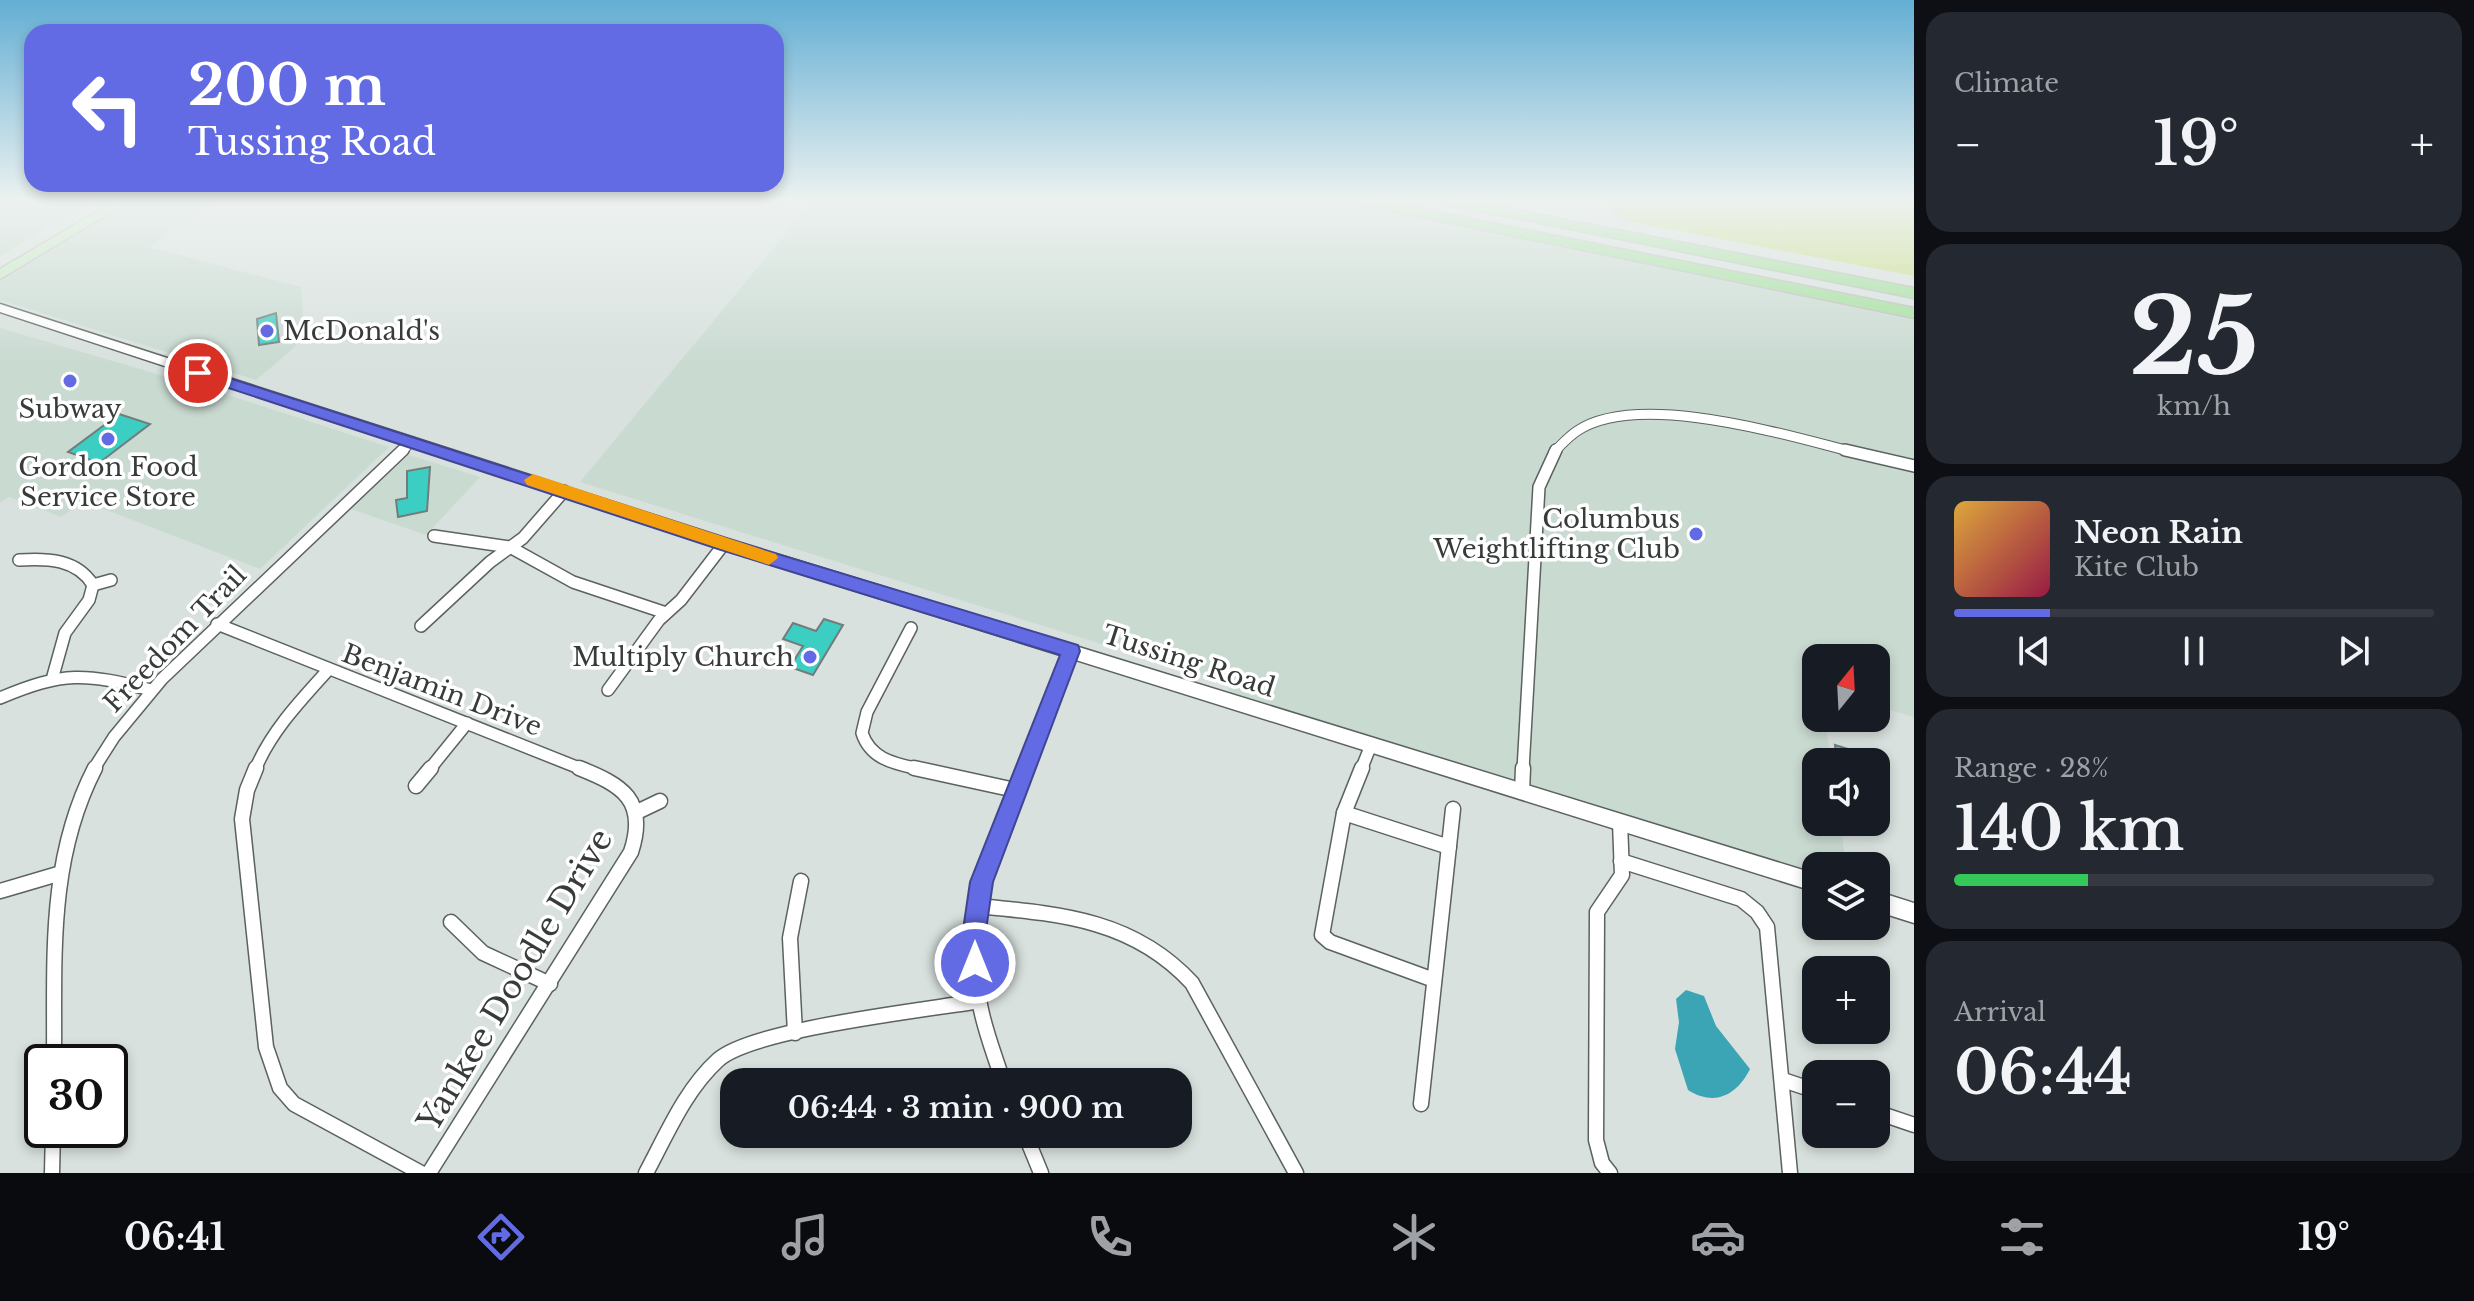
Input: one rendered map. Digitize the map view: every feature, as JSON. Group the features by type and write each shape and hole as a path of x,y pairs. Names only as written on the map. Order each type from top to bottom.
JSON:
{"highway":[{"path":"1632,256 1914,313"},
{"path":"1726,256 1914,293"}],"main road":[{"path":"0,275 32,256"},
{"name":"Tussing Road","path":"0,308 724,544 1802,879"},
{"path":"1890,905 1914,913"}],"street":[{"path":"1522,792 1539,487 1546,461 1561,444 1582,430 1611,419 1674,414 1719,421 1914,466"},
{"name":"Freedom Trail","path":"54,1044 58,874 79,800 97,764 151,690 411,442"},
{"path":"421,626 490,562 523,538 564,491"},
{"path":"434,536 510,547 573,582 666,613"},
{"path":"608,690 666,613 681,600 724,544"},
{"path":"19,560 58,561 86,574 93,585 89,600 65,633 53,676"},
{"path":"93,585 111,580"},
{"name":"Benjamin Drive","path":"217,624 607,779 626,792 637,812"},
{"path":"911,628 867,712 862,733 865,742 872,752 893,763 1015,790"},
{"path":"999,1068 979,1001 974,930 977,906 992,848 1071,651"},
{"path":"329,669 274,734 262,753 245,799 242,839 266,1047 280,1088 294,1104 421,1173"},
{"path":"0,698 53,676 89,674 151,690"},
{"path":"416,786 467,723"},
{"path":"1371,745 1344,813 1322,935 1330,942 1434,980"},
{"path":"637,812 660,801"},
{"path":"1421,1104 1453,809"},
{"name":"Yankee Doodle Drive","path":"429,1173 633,850 637,812"},
{"path":"1344,813 1449,847"},
{"path":"1610,1173 1602,1163 1596,1140 1597,912 1622,875 1620,822"},
{"path":"1621,861 1741,899 1757,912 1767,927 1790,1173"},
{"path":"0,891 58,874"},
{"path":"795,1033 790,938 801,881"},
{"path":"977,906 1067,915 1143,941 1170,958 1192,983 1296,1173"},
{"path":"451,922 462,938 480,953 550,984"},
{"path":"646,1173 680,1107 707,1070 720,1058 757,1040 979,1001"},
{"path":"1783,1080 1802,1086"},
{"path":"1890,1117 1914,1125"},
{"path":"52,1173 53,1148"},
{"path":"1031,1148 1041,1173"}],"shaded area":[{"path":"39,256 182,256 301,287 304,330 295,347 256,380 0,300 0,279"},
{"path":"768,256 1602,256 1914,320 1914,717 1890,710 1890,644 1802,644 1802,732 1827,732 1829,748 1802,748 1802,836 1842,836 1844,852 1802,852 1802,871 1228,695 1230,684 580,482"},
{"path":"0,328 215,391 389,447 260,569 83,501 61,517 9,497 0,503"},
{"path":"409,455 480,477 426,535 351,509"}],"green space":[{"path":"1808,256 1914,256 1914,276"}],"water":[{"path":"1686,990 1704,996 1716,1026 1750,1069 1739,1086 1724,1096 1707,1098 1688,1090 1675,1049 1679,1022 1676,999"}],"building":[{"name":"McDonald's","path":"276,313 279,342 259,345 257,319"},
{"name":"Gordon Food Service Store","path":"119,414 150,424 99,463 68,452"},
{"path":"430,467 427,511 398,517 396,500 407,498 407,471"},
{"name":"Multiply Church","path":"824,619 843,625 813,675 790,667 803,646 783,639 793,623 816,631"}],"slow traffic":[{"path":"533,480 769,558"}],"place":[{"name":"McDonald's","path":"267,331"},
{"name":"Subway","path":"70,381"},
{"name":"Gordon Food Service Store","path":"108,439"},
{"name":"Columbus Weightlifting Club","path":"1696,534"},
{"name":"Multiply Church","path":"810,657"}],"route":[{"path":"198,373 724,544 1071,651 992,848 982,882 974,930 975,963"}]}
